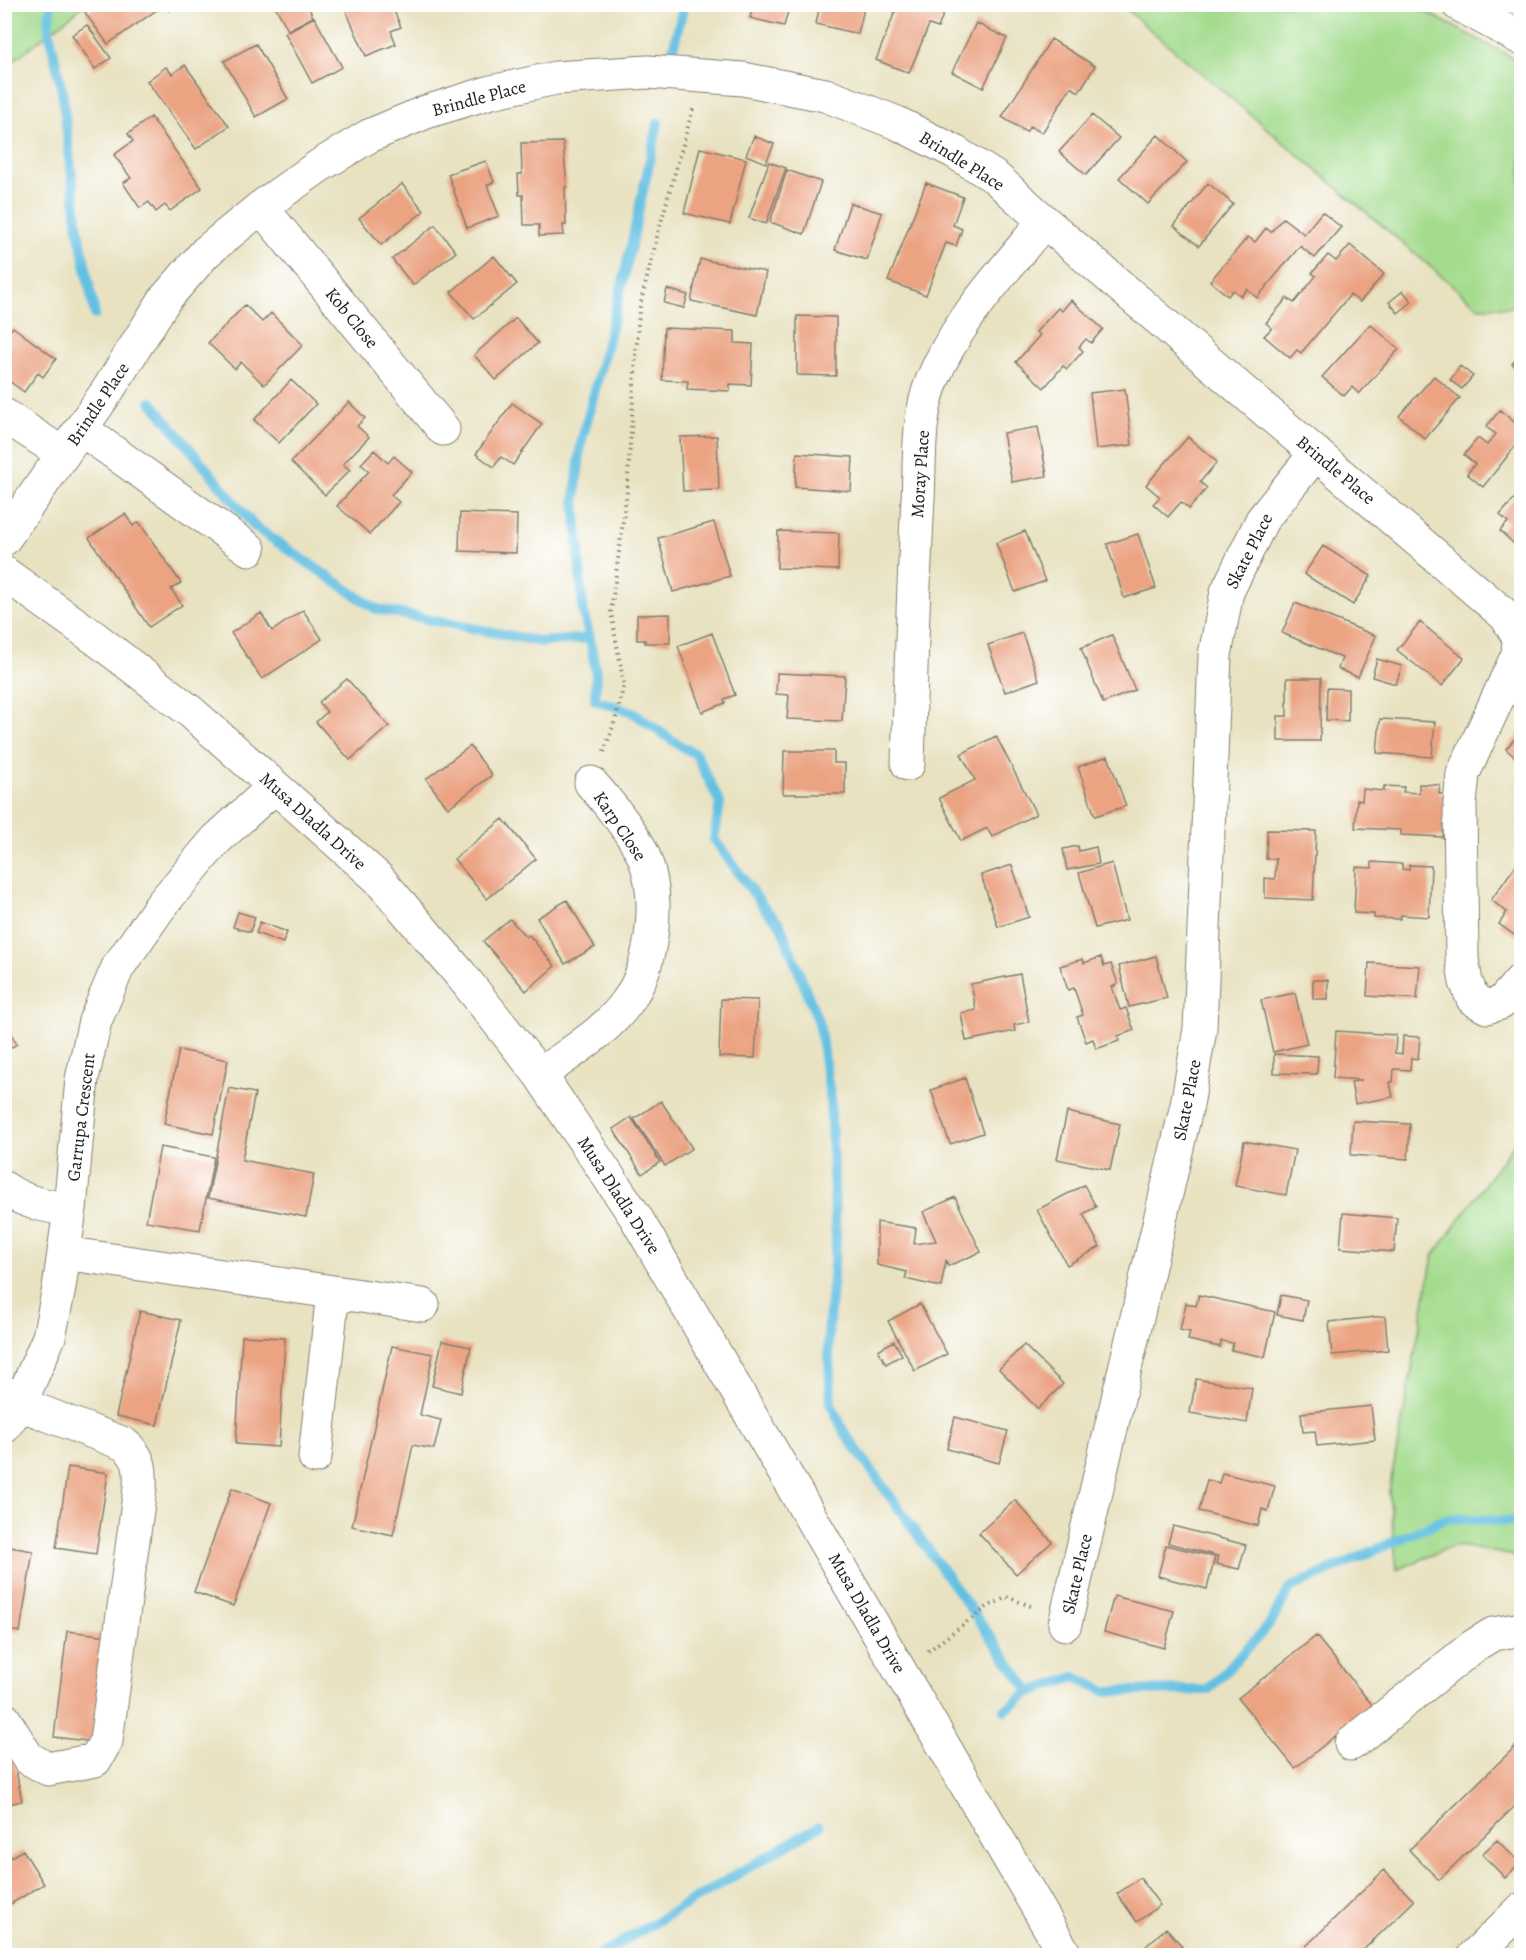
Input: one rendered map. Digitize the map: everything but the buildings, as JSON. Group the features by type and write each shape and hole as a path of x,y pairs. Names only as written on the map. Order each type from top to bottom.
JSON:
{"street":[{"path":"1458,4 1521,39"},
{"name":"Brindle Place","path":"4,539 108,390 165,299 206,252 261,207 320,166 369,136 426,112 491,92 556,78 648,72 743,79 825,95 897,123 953,151 996,178 1506,616 1519,638 1518,654 1463,774 1460,803 1462,959 1466,982 1473,999 1487,1007 1501,1003 1521,979"},
{"name":"Kob Close","path":"261,207 442,429"},
{"name":"Moray Place","path":"908,764 912,607 922,430 930,384 943,355 961,326 1044,221"},
{"path":"4,415 72,441 249,549"},
{"name":"Skate Place","path":"1065,1624 1187,1105 1200,1029 1215,655 1227,592 1262,520 1316,453"},
{"name":"Musa Dladla Drive","path":"4,573 95,638 191,712 378,878 540,1075 635,1215 1066,1956"},
{"name":"Karp Close","path":"540,1075 605,1026 628,1002 643,971 650,944 653,913 652,891 644,855 591,783"},
{"name":"Garrupa Crescent","path":"10,1408 49,1337 59,1288 70,1209 82,1079 95,1021 118,967 162,904 216,840 274,787"},
{"path":"4,1188 30,1203 70,1209"},
{"path":"64,1253 423,1305"},
{"path":"315,1457 333,1292"},
{"path":"4,1719 28,1758 48,1769 95,1760 106,1741 141,1470 135,1453 124,1444 10,1408"},
{"path":"1351,1744 1475,1645 1493,1634 1521,1629"},
{"path":"1474,1956 1521,1909"}],"path":[{"path":"615,721 624,685 611,612 627,491 639,310 702,76"},
{"name":"Skate Place","path":"946,1638 987,1607 1007,1597 1032,1606 1049,1622 1065,1624"}],"green space":[{"path":"5,4 85,4 85,5 5,67"},
{"path":"1121,5 1413,5 1521,62 1521,307 1478,307"},
{"path":"1521,1134 1521,1557 1455,1545 1397,1570 1389,1491 1433,1256"}],"waterway":[{"path":"51,4 48,27 62,90 78,228 95,315"},
{"path":"673,49 684,4"},
{"path":"658,123 625,273 581,444 575,498 583,612 596,674 595,700 632,712 679,745 696,754 720,803 714,839 766,910 780,924 819,1023 830,1096 836,1241 828,1334 831,1404 844,1432 1030,1692"},
{"path":"151,402 255,527 376,609 542,642 590,638"},
{"path":"1005,1710 1030,1692 1075,1677 1105,1691 1208,1690 1270,1624 1290,1588 1447,1518 1522,1522"},
{"path":"598,1956 819,1826"}]}
